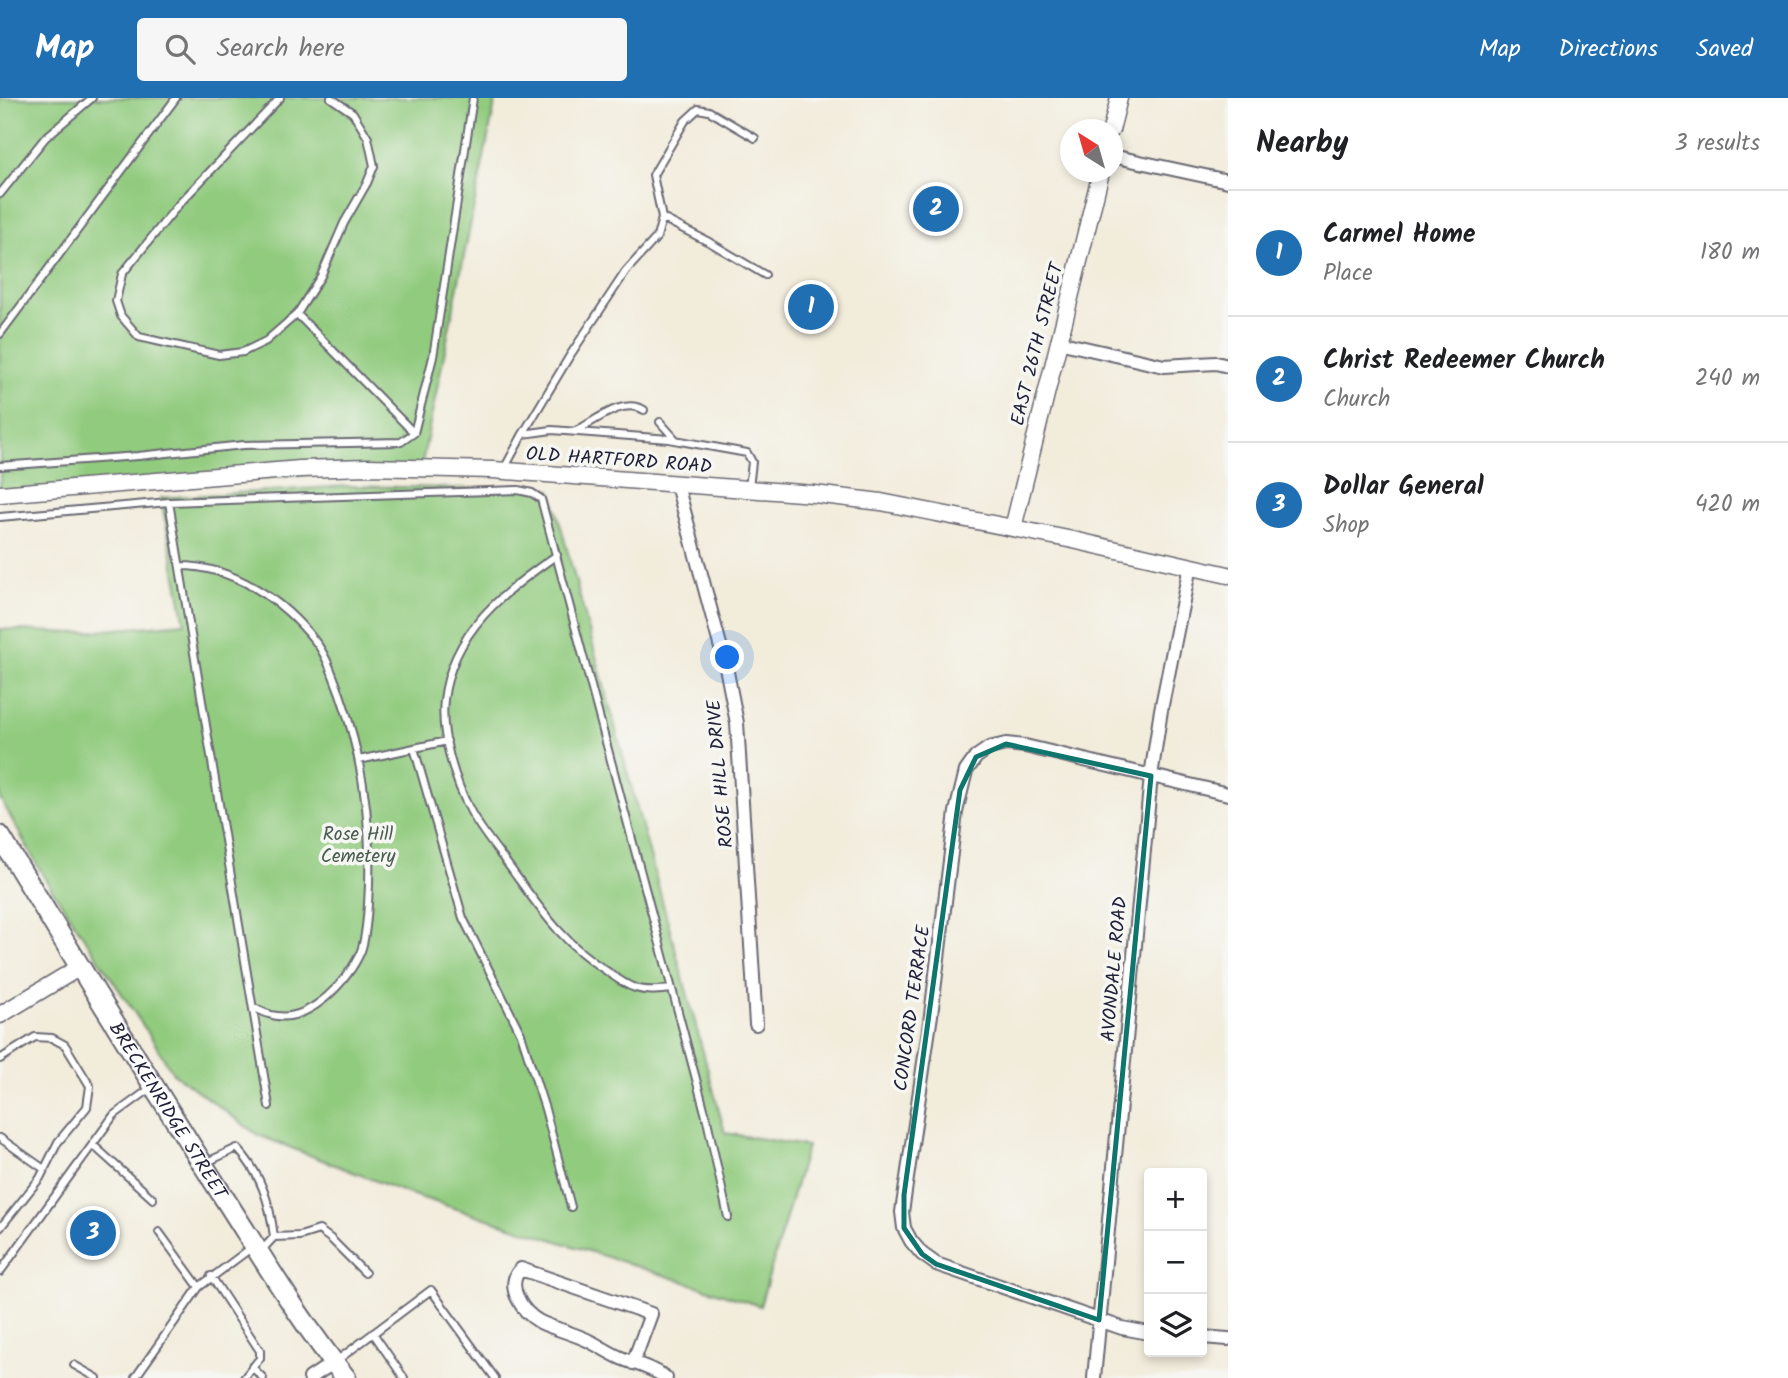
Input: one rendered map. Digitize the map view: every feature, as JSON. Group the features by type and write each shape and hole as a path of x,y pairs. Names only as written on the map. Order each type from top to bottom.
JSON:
{"main road":[{"path":"1114,119 1119,98"},
{"name":"EAST 26TH STREET","path":"1013,527 1098,182"},
{"name":"OLD HARTFORD ROAD","path":"0,494 300,469 368,467 503,471 881,502 1013,527 1228,575"},
{"name":"BRECKENRIDGE STREET","path":"0,836 153,1086 303,1321 339,1370"},
{"path":"0,1015 80,967"}],"street":[{"path":"1123,158 1228,181"},
{"path":"1058,342 1164,366 1216,363 1228,366"},
{"name":"ROSE HILL DRIVE","path":"677,485 726,667 737,723 756,1024"},
{"name":"AVONDALE ROAD","path":"1094,1378 1151,776 1189,566"},
{"name":"CONCORD TERRACE","path":"1144,1332 1099,1320 936,1264 922,1254 904,1228 904,1195 931,1015 956,812 966,771 976,757 989,748 1006,744 1044,750 1228,794"},
{"path":"633,1363 651,1314 521,1269 514,1276 512,1286 521,1303 538,1321 586,1340 633,1363 661,1374 666,1378"},
{"path":"1207,1337 1228,1339"},
{"path":"310,1378 339,1370"}],"lane":[{"path":"0,194 46,138 92,98"},
{"path":"0,334 176,98"},
{"path":"280,98 205,176 130,261 122,274 116,301 121,316 139,337 219,355 243,352 266,341 297,314 321,276 344,223 374,166 368,138 353,113 331,98"},
{"path":"0,466 244,445 401,442 414,433 433,357 473,98"},
{"path":"503,471 569,357 626,271 657,237 662,218 653,175 685,121 698,109 709,111 755,138"},
{"path":"662,218 765,275"},
{"path":"297,314 414,433"},
{"path":"575,432 614,410 632,405 644,410"},
{"path":"660,422 676,440"},
{"path":"523,434 552,430 676,440 747,453 752,462 749,490"},
{"path":"0,517 169,502 518,490 532,493 541,499 707,1119 728,1217"},
{"path":"169,502 269,1106"},
{"path":"557,555 496,600 475,625 454,662 444,697 442,723 459,786 472,813 494,847 561,936 589,960 635,988 657,991 672,989"},
{"path":"180,566 208,568 242,581 274,601 316,642 348,718 359,760 369,825 370,873 362,949 342,982 310,1008 278,1017 253,1007"},
{"path":"359,760 447,741"},
{"path":"414,748 463,918 521,1034 535,1075 570,1208"},
{"path":"0,1059 35,1037 52,1038 65,1045 90,1086 88,1107 58,1142 40,1178 0,1228"},
{"path":"0,1272 114,1115 153,1086"},
{"path":"0,1138 44,1170"},
{"path":"93,1145 153,1199"},
{"path":"203,1164 237,1148 250,1161 270,1205 274,1237"},
{"path":"135,1378 199,1287 211,1276 274,1237 300,1236 319,1230 365,1273"},
{"path":"159,1232 199,1287"},
{"path":"211,1276 260,1351 260,1358 243,1378"},
{"path":"339,1370 373,1333 431,1290 495,1378"},
{"path":"373,1333 404,1378"},
{"path":"74,1365 97,1378"},
{"path":"252,1367 263,1378"}],"highlighted area":[{"path":"1006,744 1151,776 1099,1320 936,1264 922,1254 904,1228 904,1195 960,790 976,757"}],"green space":[{"path":"0,98 496,98 421,468 0,494"},
{"name":"Rose Hill Cemetery","path":"345,486 551,490 725,1133 807,1146 760,1306 407,1193 258,1135 173,1073 45,879 0,798 0,629 73,633 185,623 161,498"}],"place":[{"name":"Christ Redeemer Church","path":"936,209"},
{"name":"Carmel Home","path":"811,307"},
{"name":"Dollar General","path":"93,1233"}]}
